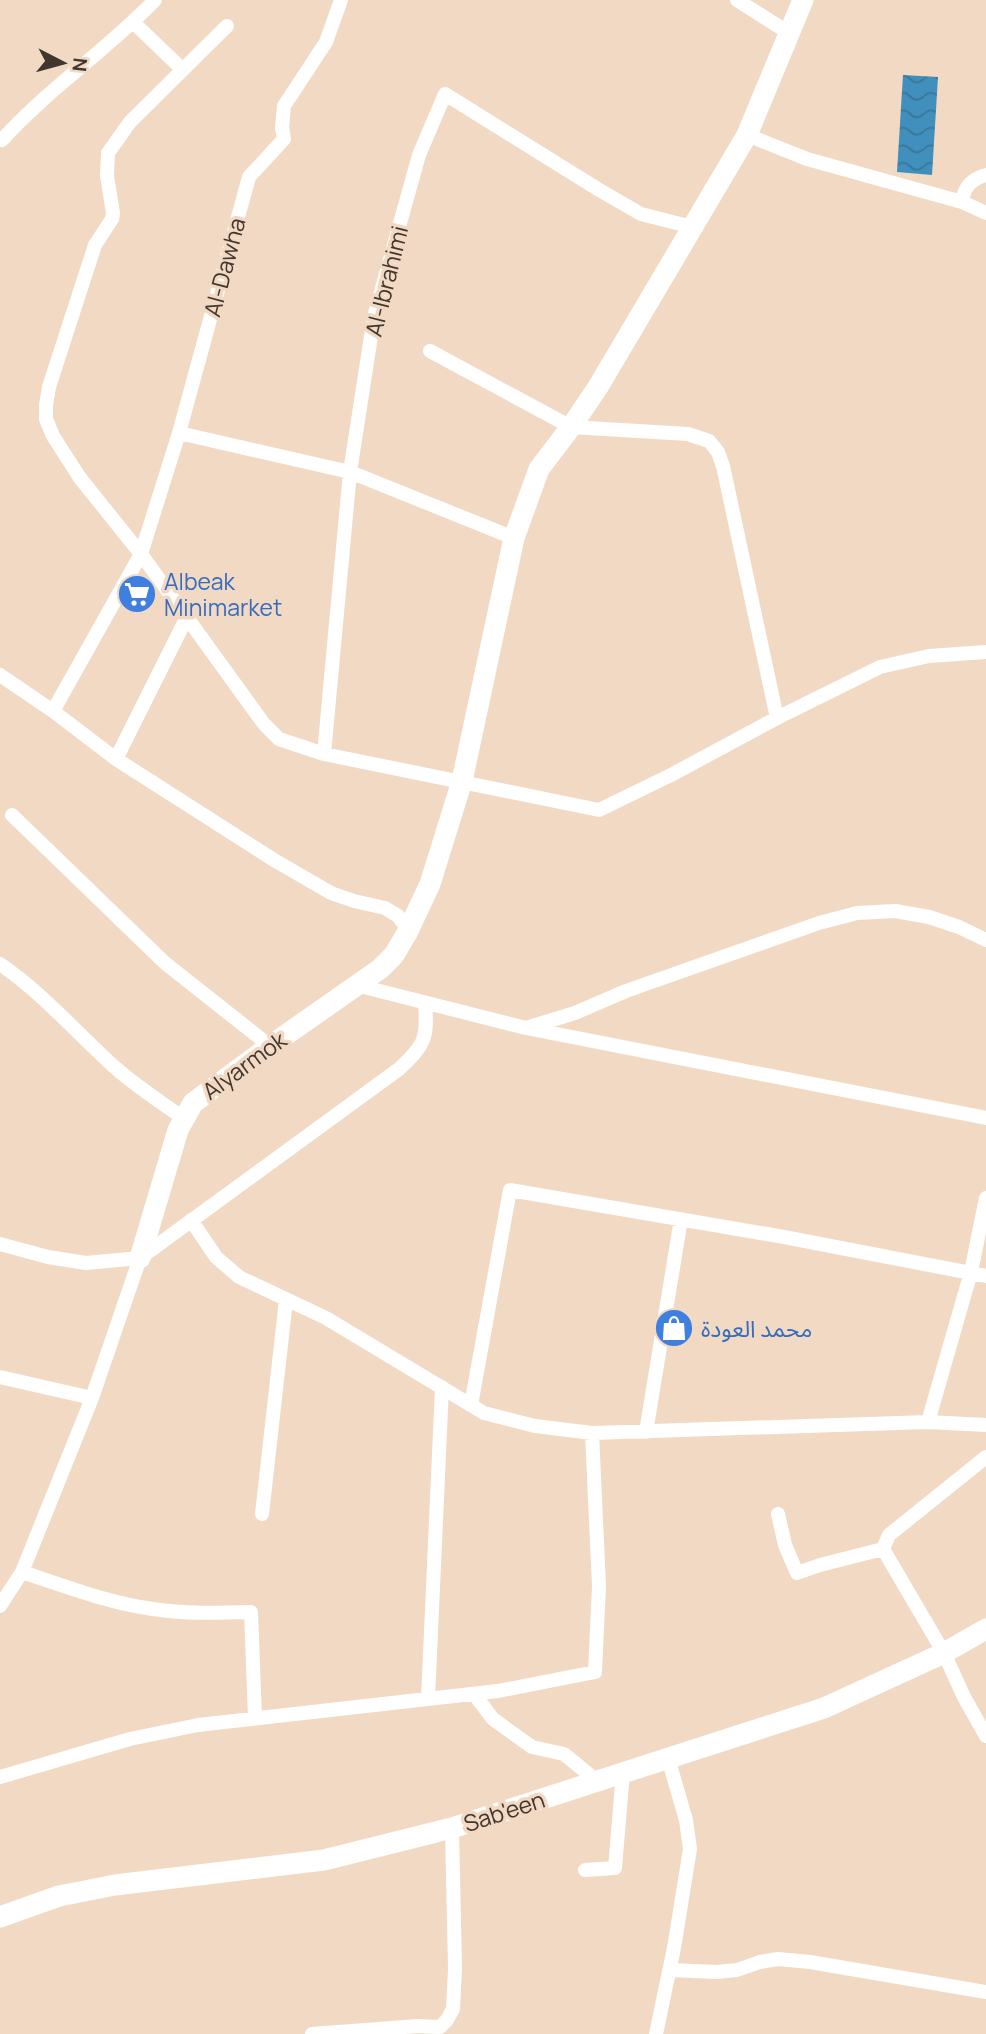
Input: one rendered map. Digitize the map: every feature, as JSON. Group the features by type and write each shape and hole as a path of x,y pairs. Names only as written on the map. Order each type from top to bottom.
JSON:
{"street":[{"path":"0,139 155,0"},
{"name":"Al-Dawha","path":"53,711 141,554 179,433 249,177 284,139 284,106 326,42 341,0"},
{"path":"737,0 789,33"},
{"name":"Alyarmok","path":"0,1606 22,1572 92,1398 140,1258 183,1118 193,1103 380,969 394,955 409,931 430,884 462,781 514,538 538,469 598,387 747,135 803,0"},
{"path":"133,22 183,70"},
{"path":"227,26 130,122 108,153 107,176 113,212 94,245 50,387 46,419 53,436 80,478 141,554 264,724 279,738 324,754 599,810 880,667 929,656 986,652"},
{"name":"Al-Ibrahimi","path":"324,754 350,472 374,317 419,155 445,94 641,214 692,227"},
{"path":"747,135 807,159 962,202 986,213"},
{"path":"962,202 964,190 969,183 986,175"},
{"path":"430,351 571,427 688,434 709,441 718,452 726,479 777,718"},
{"path":"179,433 350,472 514,538"},
{"path":"116,760 187,619"},
{"path":"0,675 53,711 116,760 274,860 331,893 385,908 398,916 409,931"},
{"path":"12,815 165,963 270,1046"},
{"path":"526,1028 575,1013 626,991 818,923 857,913 895,911 929,917 986,940"},
{"path":"0,964 43,997 110,1064 183,1118"},
{"path":"356,985 526,1028 986,1118"},
{"path":"0,1244 48,1257 86,1263 140,1258 388,1077 417,1052 425,1038 425,1003"},
{"path":"471,1405 510,1190 986,1276"},
{"path":"928,1422 971,1272 986,1198"},
{"path":"646,1432 681,1219"},
{"path":"191,1220 226,1267 239,1277 326,1318 484,1413 535,1426 592,1433 928,1422 986,1425"},
{"path":"262,1514 286,1300"},
{"path":"0,1377 92,1398"},
{"path":"428,1699 442,1387"},
{"path":"0,1777 130,1739 198,1725 498,1691 595,1672 599,1586 592,1433"},
{"path":"883,1549 889,1535 986,1458"},
{"path":"778,1514 785,1545 797,1573 820,1564 883,1549"},
{"path":"883,1549 944,1653 986,1736"},
{"path":"22,1572 96,1596 150,1609 192,1613 251,1612 255,1718"},
{"name":"Sab'een","path":"0,1917 59,1896 104,1887 324,1860 452,1828 824,1709 944,1653 986,1629"},
{"path":"474,1693 493,1719 532,1747 564,1754 597,1780"},
{"path":"656,2034 670,1970 690,1849 686,1820 668,1758"},
{"path":"585,1870 615,1868 623,1772"},
{"path":"312,2034 417,2030 440,2027 447,2020 453,2009 455,1969 452,1828"},
{"path":"670,1970 737,1970 778,1959 986,1992"}],"water":[{"path":"903,75 938,77 932,175 897,172"}],"place":[{"name":"Albeak Minimarket","path":"137,594"},
{"name":"محمد العودة","path":"674,1328"}]}
